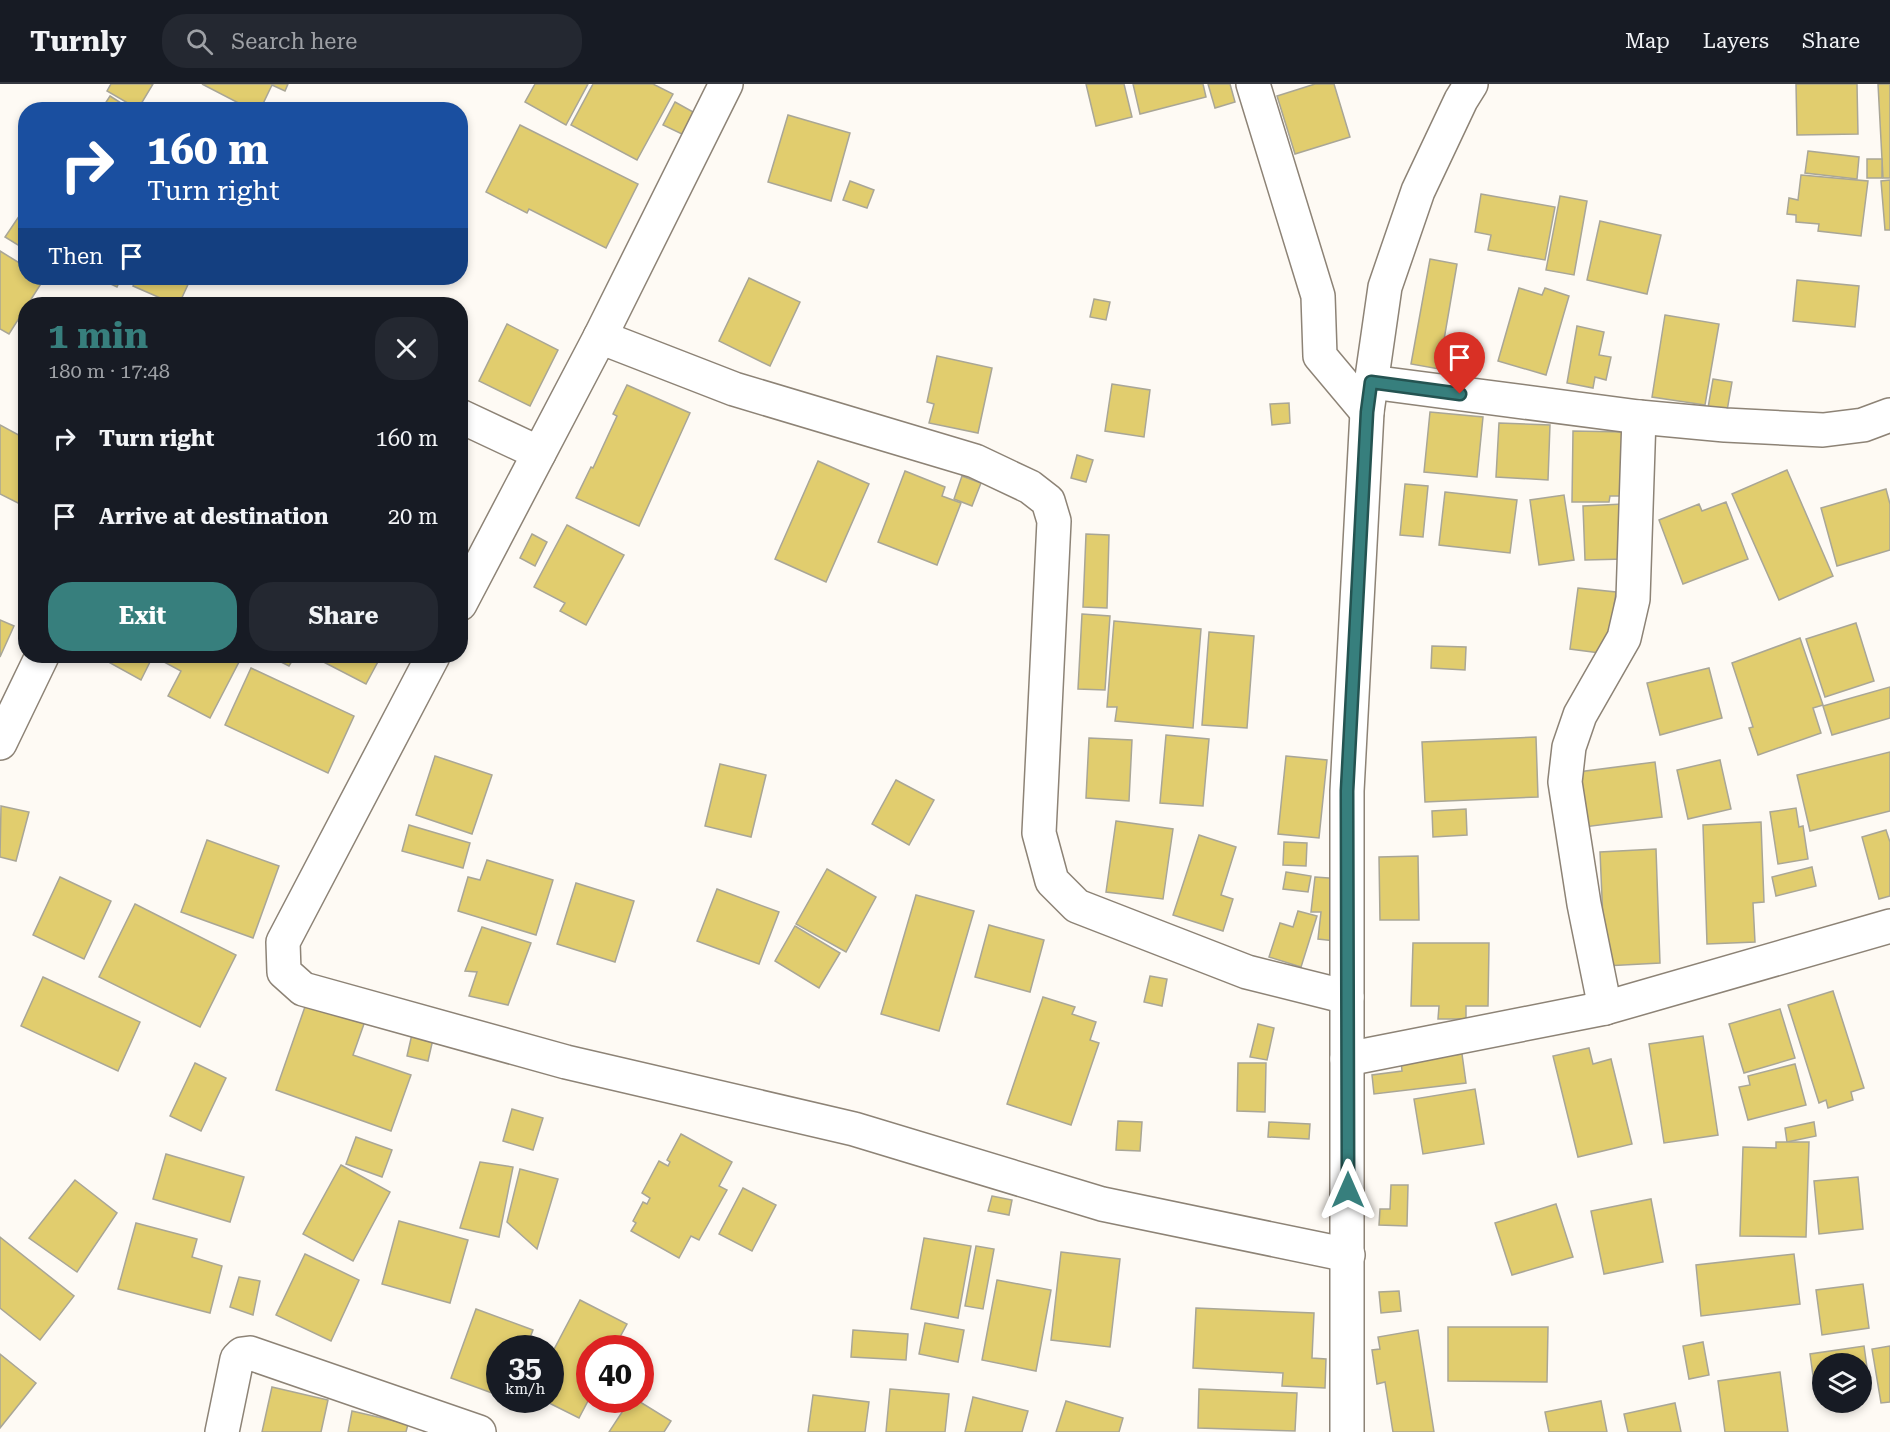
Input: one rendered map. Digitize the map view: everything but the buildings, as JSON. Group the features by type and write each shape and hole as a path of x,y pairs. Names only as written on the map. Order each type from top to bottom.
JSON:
{"street":[{"path":"468,589 600,338 726,84"},
{"path":"1253,84 1318,296 1320,356 1369,397 1725,425 1823,430 1863,425 1890,415"},
{"path":"1347,1432 1347,791 1369,397 1385,287 1418,191 1461,100 1471,84"},
{"path":"600,338 735,389 975,461 1030,487 1047,501 1054,521 1039,833 1052,881 1077,906 1246,972 1347,997"},
{"path":"1605,1008 1584,904 1565,782 1569,747 1580,715 1624,638 1633,599 1639,417"},
{"path":"468,420 539,453"},
{"path":"0,743 39,663"},
{"path":"429,663 283,942 284,972 303,989 566,1062 854,1129 1102,1204 1348,1255"},
{"path":"1347,1059 1605,1008 1890,926"},
{"path":"222,1432 237,1359 242,1354 250,1353 479,1432"}],"route":[{"path":"1348,1190 1347,791 1367,412 1371,382 1460,394"}]}
